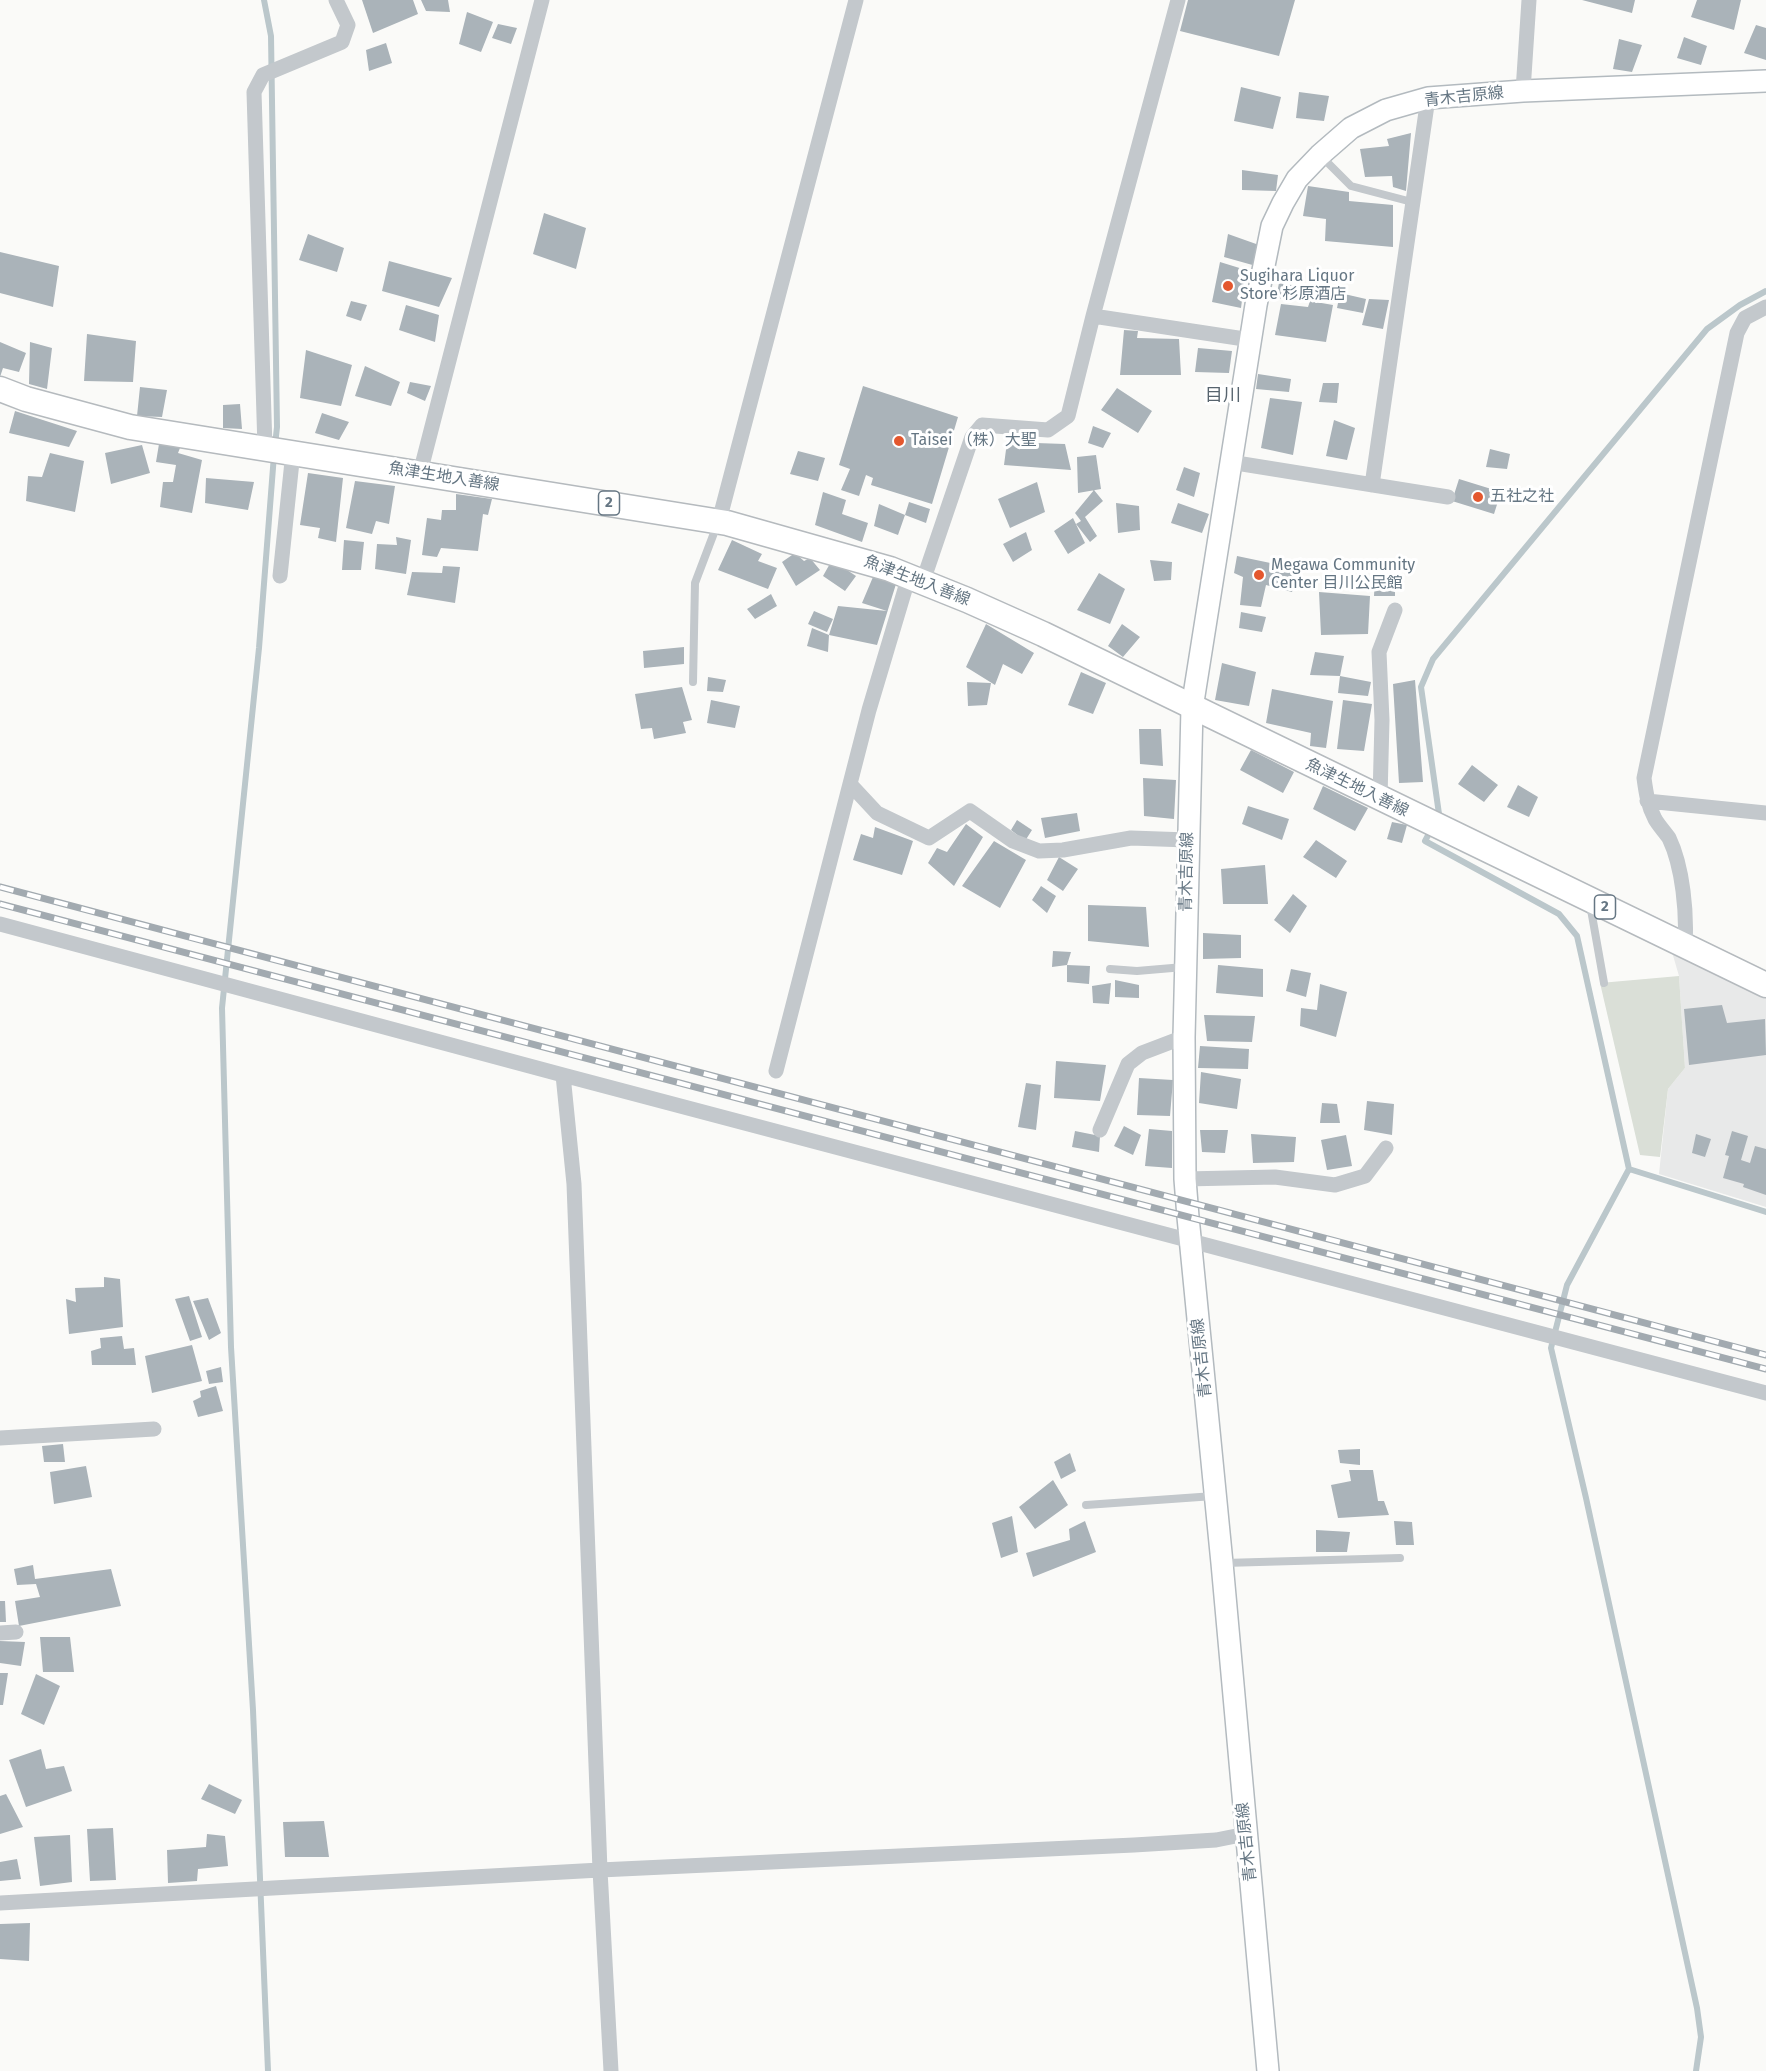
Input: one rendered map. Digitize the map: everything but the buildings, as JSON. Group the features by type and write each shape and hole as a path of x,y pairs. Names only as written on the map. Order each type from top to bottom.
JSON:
{"main road":[{"name":"青木吉原線","path":"1268,2071 1216,1496 1190,1242 1185,1179 1184,1037 1192,708 1230,462 1272,226 1297,179 1320,155 1351,128 1386,110 1428,98 1524,91 1766,81"},
{"name":"魚津生地入善線","path":"0,389 48,405 130,427 719,521 854,557 916,579 1043,634 1766,985"}],"street":[{"path":"265,448 254,92 263,75 342,42 348,25 336,0"},
{"path":"420,473 542,0"},
{"path":"719,521 856,0"},
{"path":"776,1071 870,710 916,579 972,437 982,425 1048,430 1068,416 1178,0"},
{"path":"1524,91 1529,0"},
{"path":"1372,485 1428,98"},
{"path":"1685,945 1686,932 1680,876 1669,839 1654,818 1647,801 1644,778 1737,333 1746,318 1766,307"},
{"path":"1093,316 1251,340"},
{"path":"280,576 293,452"},
{"path":"1230,462 1448,496"},
{"path":"1380,798 1382,720 1379,652 1395,610"},
{"path":"850,784 877,813 929,838 970,811 1013,841 1039,851 1063,850 1131,838 1188,840"},
{"path":"1647,801 1766,813"},
{"path":"0,924 1190,1242 1766,1393"},
{"path":"1100,1130 1128,1064 1142,1053 1184,1037"},
{"path":"563,1075 574,1184 600,1870 611,2071"},
{"path":"1185,1179 1275,1177 1335,1185 1365,1176 1386,1148"},
{"path":"0,1438 154,1429"},
{"path":"0,1633 16,1632"},
{"path":"0,1904 600,1870 1134,1845 1216,1840 1246,1834"}],"lane":[{"path":"1320,155 1351,186 1412,202"},
{"path":"693,682 695,582 719,521"},
{"path":"1590,900 1604,983"},
{"path":"1110,969 1137,971 1185,966"},
{"path":"1086,1505 1216,1496"},
{"path":"1222,1563 1400,1558"}],"shaded area":[{"path":"1672,952 1766,994 1766,1207 1659,1174 1668,1089 1685,1068 1679,976"},
{"path":"1679,976 1685,1068 1668,1089 1660,1157 1640,1155 1600,983"}],"waterway":[{"path":"264,0 271,36 277,427 275,445"},
{"path":"1436,819 1439,814 1421,687 1433,659 1707,329 1740,305 1766,291"},
{"path":"268,2071 253,1710 231,1347 222,1008 259,648 274,455"},
{"path":"1432,828 1425,841 1559,914 1577,936 1629,1169 1567,1285 1551,1348 1697,2008 1701,2037 1696,2071"},
{"path":"1629,1169 1766,1212"}],"railway":[{"path":"0,887 1766,1355"},
{"path":"0,904 1766,1369"}],"place":[{"name":"Sugihara Liquor Store 杉原酒店","path":"1228,286"},
{"name":"Taisei （株）大聖","path":"899,441"},
{"name":"五社之社","path":"1478,497"},
{"name":"Megawa Community Center 目川公民館","path":"1259,575"}],"district":[{"name":"目川","path":"1223,396"}]}
